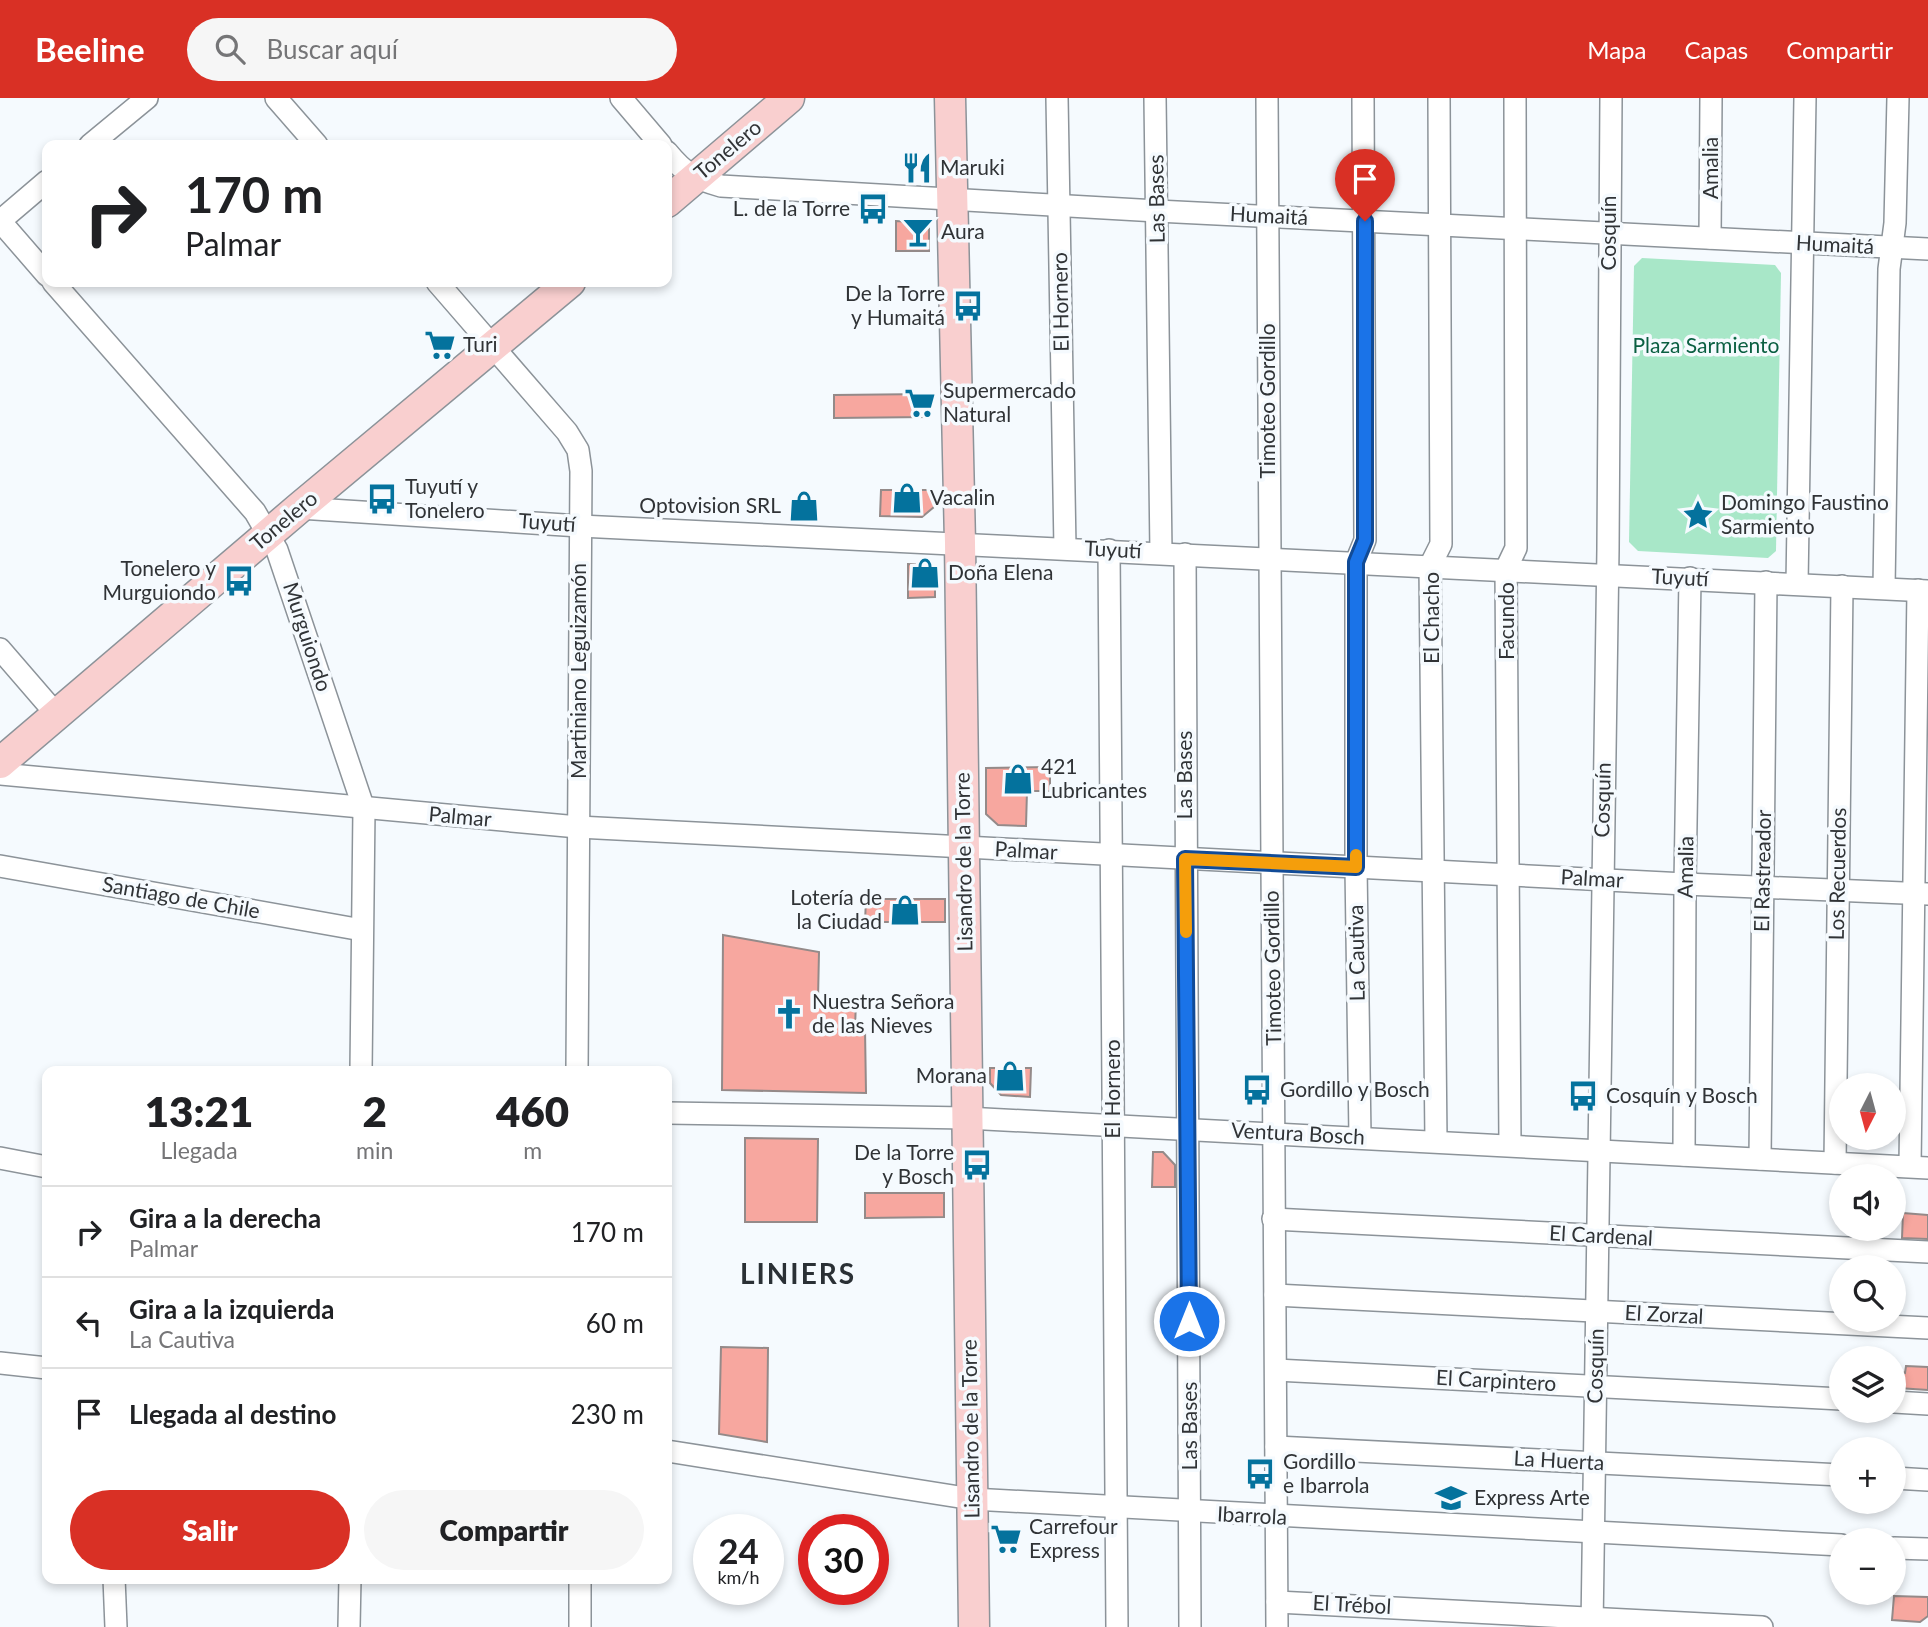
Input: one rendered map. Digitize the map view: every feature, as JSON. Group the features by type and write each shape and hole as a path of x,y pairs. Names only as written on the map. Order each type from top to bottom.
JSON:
{"street":[{"path":"96,140 147,98"},
{"path":"276,98 313,140"},
{"path":"621,98 657,140"},
{"name":"Tonelero","path":"672,198 789,98"},
{"name":"Lisandro de la Torre","path":"950,98 960,543 974,1627"},
{"name":"El Hornero","path":"1057,98 1065,548"},
{"name":"Las Bases","path":"1156,98 1161,553"},
{"name":"Timoteo Gordillo","path":"1267,98 1278,1627"},
{"name":"La Cautiva","path":"1360,1137 1356,867 1356,562 1365,540 1363,98"},
{"name":"El Chacho","path":"1436,1141 1430,566 1441,544 1439,98"},
{"name":"Facundo","path":"1510,1145 1506,569 1516,548 1515,98"},
{"name":"Cosquín","path":"1592,1623 1611,98"},
{"name":"Amalia","path":"1710,238 1711,98"},
{"path":"1797,584 1805,98"},
{"path":"1884,588 1889,269 1895,223 1898,98"},
{"path":"672,158 681,169 695,178"},
{"name":"Humaitá","path":"695,178 722,186 1157,211 1928,249"},
{"path":"42,185 0,221 42,269"},
{"name":"Murguiondo","path":"57,287 255,512 277,550 364,808 361,1066"},
{"name":"Martiniano Leguizamón","path":"440,287 568,432 578,450 581,471 578,1066"},
{"name":"Tonelero","path":"0,763 564,287"},
{"name":"Tuyutí","path":"299,508 580,526 1923,590"},
{"name":"El Hornero","path":"1109,550 1117,1627"},
{"name":"Las Bases","path":"1185,554 1191,1627"},
{"name":"Amalia","path":"1684,1155 1690,578"},
{"name":"El Rastreador","path":"1760,1159 1766,582"},
{"name":"Los Recuerdos","path":"1835,1163 1842,586"},
{"path":"1919,1167 1923,590"},
{"path":"0,649 57,715"},
{"name":"Palmar","path":"0,774 578,827 1920,894"},
{"name":"Santiago de Chile","path":"0,866 362,930"},
{"name":"Ventura Bosch","path":"672,1112 1113,1124 1919,1167"},
{"path":"0,1158 42,1166"},
{"name":"El Cardenal","path":"1273,1219 1928,1252"},
{"name":"El Zorzal","path":"1275,1295 1928,1328"},
{"path":"0,1363 42,1367"},
{"name":"El Carpintero","path":"1276,1370 1829,1398"},
{"path":"1906,1403 1928,1404"},
{"name":"La Huerta","path":"1276,1447 1829,1474"},
{"name":"Ibarrola","path":"672,1452 972,1499 1190,1513 1829,1544"},
{"path":"1906,1479 1928,1480"},
{"path":"1906,1548 1928,1549"},
{"path":"114,1584 116,1627"},
{"path":"349,1584 349,1627"},
{"path":"580,1584 580,1627"},
{"name":"El Trébol","path":"1277,1602 1592,1623 1762,1627"}],"green space":[{"name":"Plaza Sarmiento","path":"1642,258 1775,265 1781,273 1776,551 1768,558 1638,551 1629,542 1634,266"}],"building":[{"path":"896,221 923,223 929,228 929,251 896,251"},
{"path":"927,394 927,417 834,418 834,395"},
{"name":"Vacalin","path":"881,490 934,490 934,507 922,517 880,516"},
{"path":"908,564 935,566 935,597 908,598"},
{"path":"1050,767 1050,791 1027,791 1026,826 998,825 986,814 986,768"},
{"name":"Lotería de la Ciudad","path":"866,899 945,899 945,922 865,922"},
{"name":"Nuestra Señora de las Nieves","path":"723,935 819,952 818,1000 856,1000 855,1029 865,1029 866,1093 722,1090"},
{"name":"Morana","path":"990,1068 1031,1068 1030,1097 1001,1095 990,1083"},
{"path":"745,1138 818,1139 817,1222 745,1222"},
{"path":"1153,1152 1163,1152 1175,1165 1175,1187 1152,1187"},
{"path":"865,1193 944,1193 944,1217 865,1218"},
{"path":"1906,1213 1928,1215 1928,1239 1906,1238"},
{"path":"721,1347 768,1348 767,1442 719,1434"},
{"path":"1906,1366 1928,1367 1928,1390 1906,1389"},
{"path":"1906,1596 1928,1597 1928,1616 1920,1622 1892,1620 1893,1605 1906,1605"}],"slow traffic":[{"path":"1186,932 1185,859 1356,867 1356,855"}],"place":[{"name":"Maruki","path":"917,168"},
{"name":"L. de la Torre","path":"873,209"},
{"name":"Aura","path":"918,232"},
{"name":"De la Torre y Humaitá","path":"968,306"},
{"name":"Turi","path":"440,345"},
{"name":"Supermercado Natural","path":"920,403"},
{"name":"Vacalin","path":"907,498"},
{"name":"Tuyutí y Tonelero","path":"382,499"},
{"name":"Optovision SRL","path":"804,506"},
{"name":"Domingo Faustino Sarmiento","path":"1698,515"},
{"name":"Doña Elena","path":"925,573"},
{"name":"Tonelero y Murguiondo","path":"239,581"},
{"name":"421 Lubricantes","path":"1018,779"},
{"name":"Lotería de la Ciudad","path":"905,910"},
{"name":"Nuestra Señora de las Nieves","path":"789,1014"},
{"name":"Morana","path":"1010,1076"},
{"name":"Gordillo y Bosch","path":"1257,1090"},
{"name":"Cosquín y Bosch","path":"1583,1096"},
{"name":"De la Torre y Bosch","path":"977,1165"},
{"name":"Gordillo e Ibarrola","path":"1260,1474"},
{"name":"Express Arte","path":"1451,1498"},
{"name":"Carrefour Express","path":"1006,1539"}],"district":[{"name":"LINIERS","path":"798,1274"}],"route":[{"path":"1189,1321 1185,859 1356,867 1356,562 1365,540 1365,221"}]}
